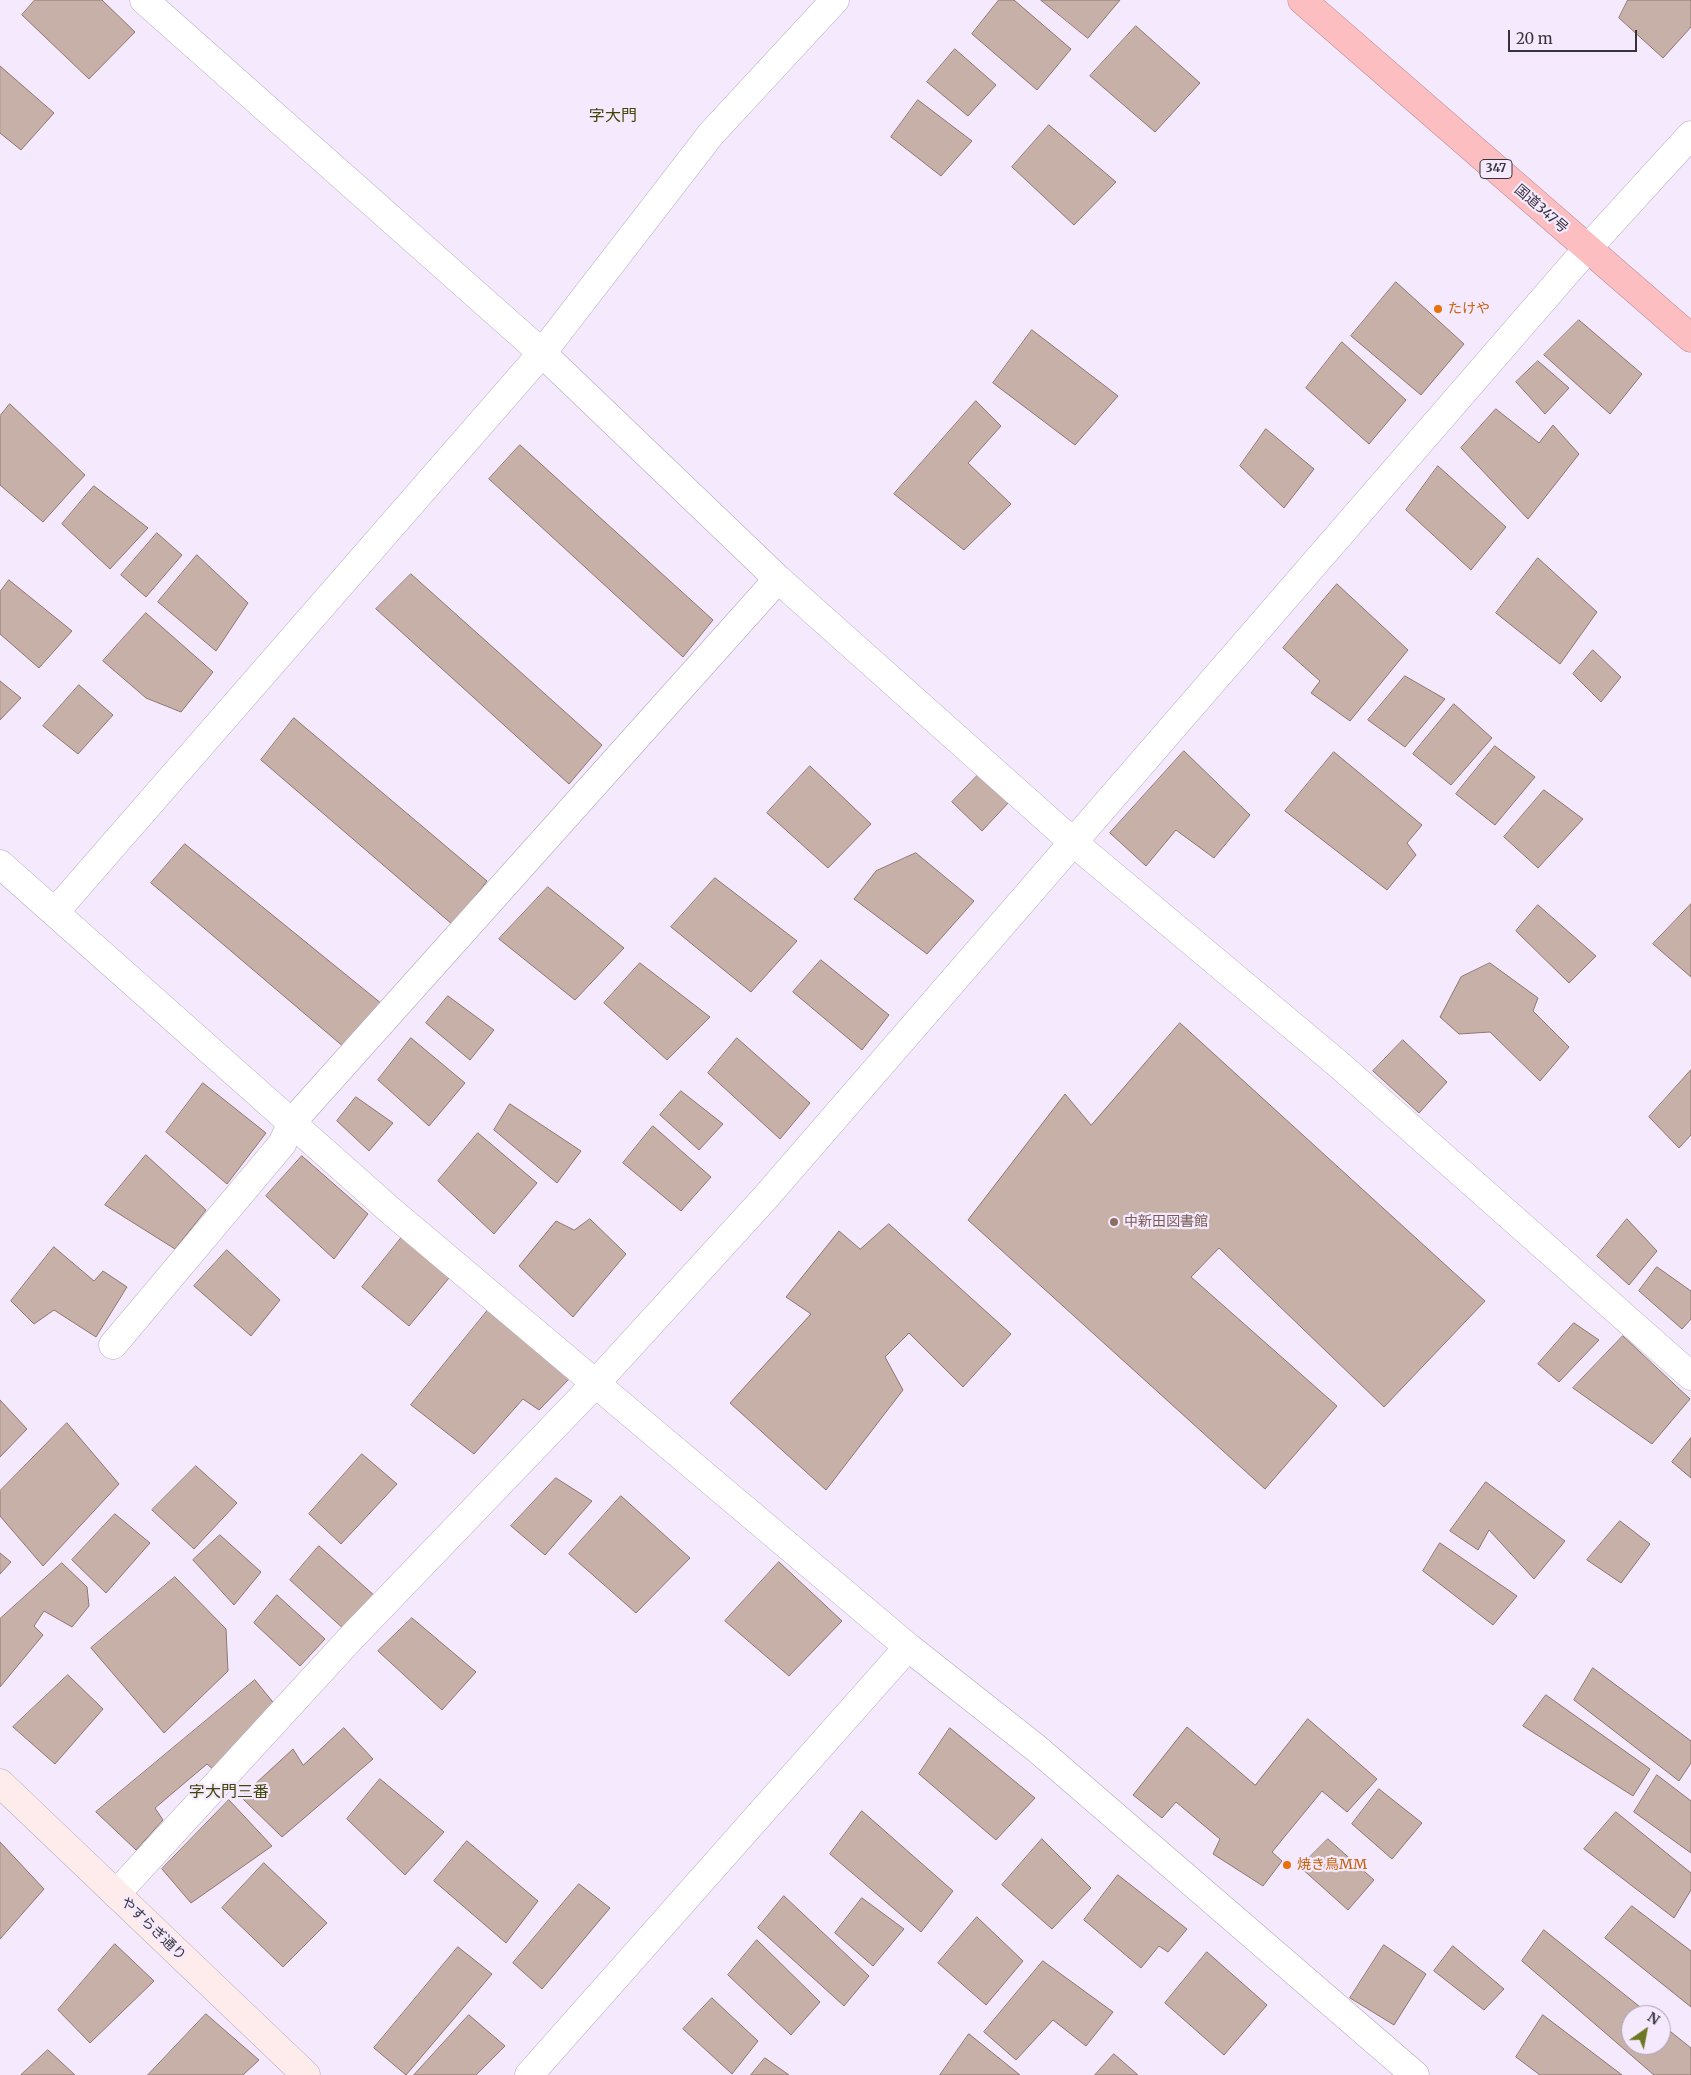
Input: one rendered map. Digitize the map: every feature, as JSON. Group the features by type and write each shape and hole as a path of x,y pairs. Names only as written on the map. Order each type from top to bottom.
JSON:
{"highway":[{"name":"国道347号","path":"1302,0 1691,338"}],"street":[{"path":"144,0 542,353 778,579 1074,843 1338,1062 1691,1376"},
{"path":"55,912 542,353 711,134 836,0"},
{"path":"116,1894 350,1639 595,1384 765,1198 1587,249 1691,134"},
{"path":"113,1345 282,1144 292,1122 778,579"},
{"path":"0,864 399,1217 908,1648 1036,1748 1416,2075"},
{"path":"529,2075 908,1648"},
{"name":"やすらぎ通り","path":"0,1783 306,2075"}],"building":[{"path":"35,0 102,0 135,32 89,79 22,15"},
{"path":"999,0 1014,0 1071,49 1037,90 972,34"},
{"path":"1041,0 1120,0 1088,38"},
{"path":"1628,0 1691,0 1691,27 1663,58 1619,18"},
{"path":"1136,26 1200,83 1155,132 1090,76"},
{"path":"955,49 996,85 968,116 927,82"},
{"path":"0,66 54,113 21,150 0,133"},
{"path":"918,100 972,141 941,176 891,137"},
{"path":"1049,125 1116,182 1074,225 1012,167"},
{"path":"1396,282 1464,344 1421,395 1351,336"},
{"path":"1579,320 1642,374 1610,414 1544,355"},
{"path":"1032,330 1118,396 1075,445 993,383"},
{"path":"1342,342 1406,400 1369,444 1306,388"},
{"path":"1538,361 1569,388 1545,414 1516,382"},
{"path":"976,401 1001,426 968,463 1011,504 964,550 894,494"},
{"path":"10,404 85,475 43,522 0,485 0,416"},
{"path":"1496,409 1539,443 1553,425 1579,454 1528,519 1461,448"},
{"path":"1266,429 1314,469 1284,508 1240,466"},
{"path":"520,445 713,620 683,657 489,479"},
{"path":"1438,466 1506,527 1471,570 1406,510"},
{"path":"94,486 148,528 110,569 62,524"},
{"path":"157,533 182,555 146,597 121,575"},
{"path":"197,555 248,603 216,651 158,602"},
{"path":"1538,558 1597,612 1560,664 1496,613"},
{"path":"411,574 602,745 569,784 376,609"},
{"path":"9,580 72,631 39,668 0,634 0,592"},
{"path":"1337,584 1408,650 1350,721 1311,693 1320,681 1283,648"},
{"path":"146,613 213,672 181,712 146,698 103,661"},
{"path":"1593,650 1621,677 1601,702 1573,674"},
{"path":"1405,676 1445,699 1405,747 1368,720"},
{"path":"0,681 21,698 0,720"},
{"path":"79,685 113,715 78,754 43,726"},
{"path":"1454,704 1492,738 1451,785 1413,754"},
{"path":"294,718 487,881 453,925 261,760"},
{"path":"1495,746 1535,777 1495,825 1456,794"},
{"path":"1184,751 1250,815 1214,858 1176,830 1146,866 1110,833"},
{"path":"1334,752 1422,825 1407,843 1416,855 1387,890 1285,811"},
{"path":"810,766 871,824 828,868 767,813"},
{"path":"979,774 1010,801 982,831 952,802"},
{"path":"1544,790 1583,819 1538,868 1504,837"},
{"path":"185,844 382,1004 345,1048 151,883"},
{"path":"916,853 974,901 927,954 854,899 876,871"},
{"path":"715,878 797,941 751,992 671,927"},
{"path":"548,887 624,948 575,1000 499,939"},
{"path":"1691,904 1691,977 1653,944"},
{"path":"1538,905 1596,956 1569,983 1516,931"},
{"path":"821,960 889,1015 862,1050 793,992"},
{"path":"640,963 710,1017 667,1060 604,1003"},
{"path":"1490,963 1538,998 1533,1011 1569,1047 1540,1081 1490,1032 1459,1034 1440,1017 1461,977"},
{"path":"448,996 494,1030 470,1060 426,1023"},
{"path":"1180,1023 1485,1301 1384,1407 1219,1248 1191,1277 1337,1406 1265,1489 968,1220 1065,1094 1091,1125"},
{"path":"411,1038 465,1083 429,1126 378,1080"},
{"path":"737,1038 810,1103 780,1139 708,1073"},
{"path":"1403,1040 1447,1082 1419,1113 1373,1071"},
{"path":"1691,1070 1691,1135 1679,1148 1649,1117"},
{"path":"203,1083 266,1133 227,1184 166,1132"},
{"path":"681,1091 723,1124 699,1150 660,1115"},
{"path":"356,1097 393,1123 369,1151 337,1121"},
{"path":"510,1104 581,1151 557,1183 494,1130"},
{"path":"653,1126 711,1177 681,1211 623,1163"},
{"path":"478,1133 537,1183 494,1234 438,1181"},
{"path":"146,1155 206,1210 175,1249 105,1205"},
{"path":"302,1156 368,1214 334,1259 266,1196"},
{"path":"590,1219 626,1254 573,1317 519,1266 556,1221 574,1230"},
{"path":"1627,1219 1657,1251 1629,1285 1597,1256"},
{"path":"889,1224 1011,1334 963,1387 909,1333 885,1357 903,1390 826,1490 730,1403 811,1314 786,1297 839,1231 860,1249"},
{"path":"402,1237 449,1278 409,1326 362,1287"},
{"path":"54,1247 94,1281 103,1271 127,1287 96,1337 54,1310 34,1324 11,1301"},
{"path":"227,1250 280,1300 251,1336 194,1286"},
{"path":"1657,1267 1691,1291 1691,1319 1682,1329 1639,1291"},
{"path":"488,1310 570,1378 539,1410 523,1399 474,1454 411,1405"},
{"path":"1574,1323 1599,1340 1559,1382 1538,1364"},
{"path":"1623,1336 1690,1399 1652,1444 1573,1388"},
{"path":"0,1400 27,1429 0,1457"},
{"path":"67,1423 119,1484 43,1566 0,1516 0,1491"},
{"path":"1691,1438 1691,1478 1672,1462"},
{"path":"362,1454 397,1484 341,1544 309,1514"},
{"path":"196,1466 237,1503 194,1549 152,1510"},
{"path":"556,1478 592,1501 545,1555 511,1526"},
{"path":"1486,1482 1565,1541 1534,1579 1489,1530 1478,1550 1450,1531"},
{"path":"621,1496 690,1558 636,1613 569,1554"},
{"path":"115,1514 150,1543 106,1593 72,1560"},
{"path":"1620,1521 1650,1544 1621,1583 1587,1560"},
{"path":"220,1535 261,1572 234,1605 193,1560"},
{"path":"1440,1543 1517,1596 1493,1625 1423,1571"},
{"path":"319,1546 376,1597 346,1631 290,1580"},
{"path":"0,1553 11,1562 0,1574"},
{"path":"779,1562 842,1621 789,1676 725,1621"},
{"path":"62,1563 87,1587 89,1606 72,1627 44,1611 34,1626 43,1635 0,1687 0,1619"},
{"path":"175,1577 226,1629 228,1671 164,1733 91,1648"},
{"path":"277,1595 325,1639 300,1666 254,1623"},
{"path":"412,1618 476,1672 442,1710 378,1651"},
{"path":"1593,1668 1691,1741 1691,1763 1679,1781 1574,1700"},
{"path":"68,1675 103,1709 55,1764 13,1727"},
{"path":"255,1680 276,1706 214,1770 207,1764 155,1808 163,1820 136,1850 96,1812"},
{"path":"1546,1695 1650,1769 1633,1796 1523,1726"},
{"path":"1308,1719 1377,1779 1347,1812 1322,1791 1272,1852 1282,1861 1263,1886 1213,1854 1220,1839 1176,1802 1162,1818 1133,1795 1187,1727 1255,1785"},
{"path":"344,1728 373,1759 282,1837 241,1797 293,1749 303,1765"},
{"path":"950,1728 1035,1798 996,1840 919,1774"},
{"path":"1657,1775 1691,1801 1691,1853 1634,1812"},
{"path":"380,1779 444,1832 405,1875 347,1819"},
{"path":"1379,1789 1422,1823 1392,1859 1352,1824"},
{"path":"229,1800 272,1846 191,1903 162,1869"},
{"path":"862,1811 953,1891 921,1932 830,1854"},
{"path":"1616,1812 1691,1873 1691,1890 1674,1918 1584,1849"},
{"path":"1042,1839 1091,1888 1052,1929 1002,1885"},
{"path":"1328,1839 1374,1880 1348,1910 1300,1867"},
{"path":"467,1841 538,1901 506,1943 434,1881"},
{"path":"0,1842 44,1889 0,1939"},
{"path":"264,1863 327,1923 283,1967 222,1908"},
{"path":"1118,1875 1187,1929 1168,1952 1159,1946 1141,1968 1084,1920"},
{"path":"579,1884 610,1908 542,1989 513,1963"},
{"path":"784,1896 869,1976 844,2006 758,1928"},
{"path":"862,1898 904,1929 873,1966 835,1933"},
{"path":"1632,1906 1691,1951 1691,2007 1605,1938"},
{"path":"977,1917 1023,1961 986,2005 938,1963"},
{"path":"1544,1930 1638,2005 1621,2005 1621,2046 1522,1961"},
{"path":"757,1940 820,2002 791,2035 728,1975"},
{"path":"115,1944 154,1981 90,2043 58,2010"},
{"path":"1384,1945 1426,1974 1394,2025 1350,1998"},
{"path":"1453,1946 1504,1989 1484,2010 1434,1971"},
{"path":"458,1947 492,1974 406,2075 374,2048"},
{"path":"1207,1952 1267,2005 1224,2055 1165,2003"},
{"path":"1043,1961 1113,2012 1086,2046 1053,2020 1016,2060 984,2032"},
{"path":"712,1998 758,2041 732,2074 683,2029"},
{"path":"206,2014 259,2060 243,2075 148,2075"},
{"path":"469,2015 505,2046 476,2075 414,2075"},
{"path":"1543,2015 1622,2075 1540,2075 1516,2057"},
{"path":"1671,2032 1691,2048 1691,2075 1654,2075 1631,2055 1671,2055"},
{"path":"969,2034 1020,2075 940,2075"},
{"path":"48,2050 75,2075 21,2075"},
{"path":"1114,2054 1138,2075 1095,2075"},
{"path":"765,2058 789,2075 751,2075"}],"place":[{"name":"たけや","path":"1438,309"},
{"name":"中新田図書館","path":"1114,1222"},
{"name":"焼き鳥MM","path":"1287,1865"}],"district":[{"name":"字大門","path":"613,116"},
{"name":"字大門三番","path":"229,1792"}]}
